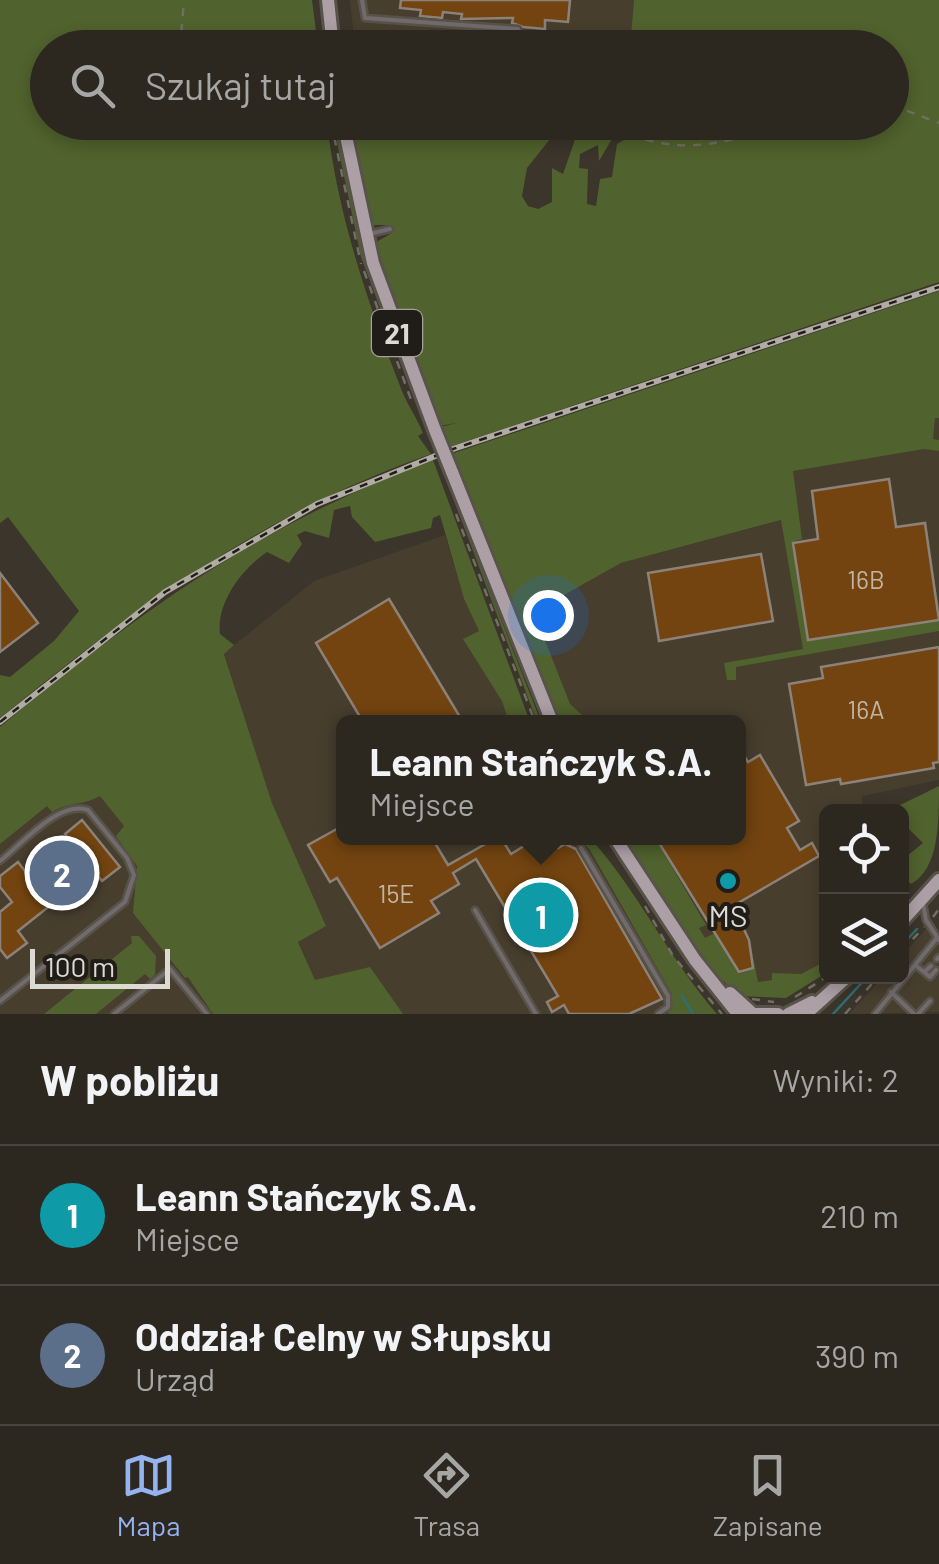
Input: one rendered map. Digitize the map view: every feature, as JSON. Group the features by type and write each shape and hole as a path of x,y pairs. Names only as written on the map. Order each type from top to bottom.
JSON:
{"main road":[{"path":"328,0 332,30"},
{"name":"21","path":"347,140 365,235 406,358 547,715"},
{"path":"613,845 695,960 741,1008"},
{"path":"909,913 939,880"},
{"path":"695,960 755,1014 823,996"},
{"path":"806,1014 838,984"}],"lane":[{"path":"362,0 364,18 518,28"},
{"path":"365,235 390,229"},
{"path":"0,861 63,812 79,807 88,810 118,846 134,875 125,902 0,1000"},
{"path":"581,848 668,996 668,1007 658,1014"},
{"path":"876,1014 938,939 922,899"},
{"path":"474,910 536,1014"},
{"path":"909,920 929,919"},
{"path":"915,965 924,972 934,968"},
{"path":"114,1014 170,969 206,1014"},
{"path":"891,992 916,1014 930,1001"}],"path":[{"path":"182,30 184,0"},
{"path":"909,112 939,123"},
{"path":"650,140 694,148 725,140"},
{"path":"452,500 532,715"},
{"path":"644,904 674,956 722,1014"},
{"path":"929,919 939,908"},
{"path":"909,944 923,928"},
{"path":"741,1008 784,1008 819,983"},
{"path":"845,1014 872,984"}],"shaded area":[{"path":"350,0 634,0 632,30 353,30"},
{"path":"760,373 939,418 939,780 862,796 862,804 819,804 819,966 784,989 743,984 720,964 650,845 746,845 746,715 559,715 525,617 621,563 782,520"},
{"path":"445,535 464,599 479,631 464,639 503,701 507,715 336,715 336,845 585,845 595,856 688,1011 389,1014 315,981 298,941 326,926 272,803 224,653 314,581"},
{"path":"117,739 220,1014 0,1014 0,833"},
{"path":"933,921 939,933 939,1012 849,1014 877,984 909,984 909,948"}],"green space":[{"path":"0,0 312,0 316,30 30,30 30,140 329,140 347,226 366,292 402,391 423,433 418,436 431,454 312,505 204,566 102,638 0,718 0,675 10,677 54,641 79,611 8,517 0,523"},
{"path":"634,0 939,0 939,282 449,447 441,427 456,423 440,426 376,255 378,241 392,233 389,225 370,225 352,140 549,140 527,168 522,196 528,206 538,209 552,202 552,168 563,174 575,140 611,140 599,161 598,145 580,154 579,168 588,169 587,204 596,206 600,179 612,177 617,144 624,140 909,140 909,30 631,30"},
{"path":"337,140 341,140 366,260 428,432 361,257"},
{"path":"939,291 939,418 935,418 933,439 939,440 939,451 924,449 793,471 802,539 793,542 808,640 939,620 939,631 736,667 736,680 727,680 724,663 803,649 781,520 621,563 534,612 570,704 582,715 556,715 451,454"},
{"path":"433,460 527,715 507,715 463,639 479,631 464,599 440,515 433,518 431,528 375,542 352,517 350,506 334,510 329,538 305,531 297,535 302,544 289,563 267,552 258,559 227,598 220,634 234,645 224,654 272,803 326,926 298,942 315,980 370,967 403,1014 213,1014 188,977 133,913 137,866 116,836 124,826 100,796 52,812 47,806 0,844 0,727 103,645 205,574 257,542 370,486"},
{"path":"445,476 538,715 534,715"},
{"path":"939,786 938,829 932,856 927,868 911,884 909,854 923,843 909,829 909,804 902,804"},
{"path":"585,845 596,845 608,859 717,1014 668,1014 672,994"},
{"path":"627,845 659,845 706,925 699,928 705,938 715,933 739,974 754,969 750,942 758,982 772,980 772,973 801,974 819,965 819,977 786,998 738,996 700,957"},
{"path":"131,936 139,936 156,956 155,975 150,979 145,974 96,1014 44,1014 132,943"}],"building":[{"path":"401,0 570,0 568,22 545,20 545,29 523,27 512,23 513,18 461,19 462,14 443,12 442,18 420,16 421,10 400,8"},
{"path":"889,479 896,527 925,523 939,620 808,640 793,543 818,539 812,491"},
{"path":"761,554 773,621 659,641 648,573"},
{"path":"0,573 38,623 0,652"},
{"path":"389,599 459,715 359,715 316,643"},
{"path":"939,647 939,762 933,763 934,768 841,784 840,779 806,785 789,684 823,678 821,667"},
{"name":"MS","path":"760,755 799,821 787,828 800,850 812,843 819,856 733,906 749,940 753,968 739,972 660,845 746,845 746,759 748,762"},
{"path":"82,820 120,867 102,881 87,862 75,872 90,891 72,906 56,886 45,895 52,904 18,931 27,943 7,958 0,949 0,912 12,902 0,887 0,876 18,862 35,884 48,874 35,858 52,844 65,860 78,850 65,834"},
{"path":"336,829 336,845 436,845 448,865 484,845 505,845 511,854 526,845 567,845 576,849 662,999 629,1014 569,1014 564,1005 552,1012 547,1002 558,996 476,859 453,873 459,884 431,901 439,913 380,948 337,878 330,882 308,845"}],"waterway":[{"path":"909,938 917,929"},
{"path":"833,1014 861,984"},
{"path":"682,996 693,1014"}],"railway":[{"path":"0,722 165,592 317,504 450,450 939,287"}],"place":[{"name":"Oddział Celny w Słupsku","path":"62,873"},
{"name":"MS","path":"728,881"},
{"name":"Leann Stańczyk S.A.","path":"541,915"}]}
